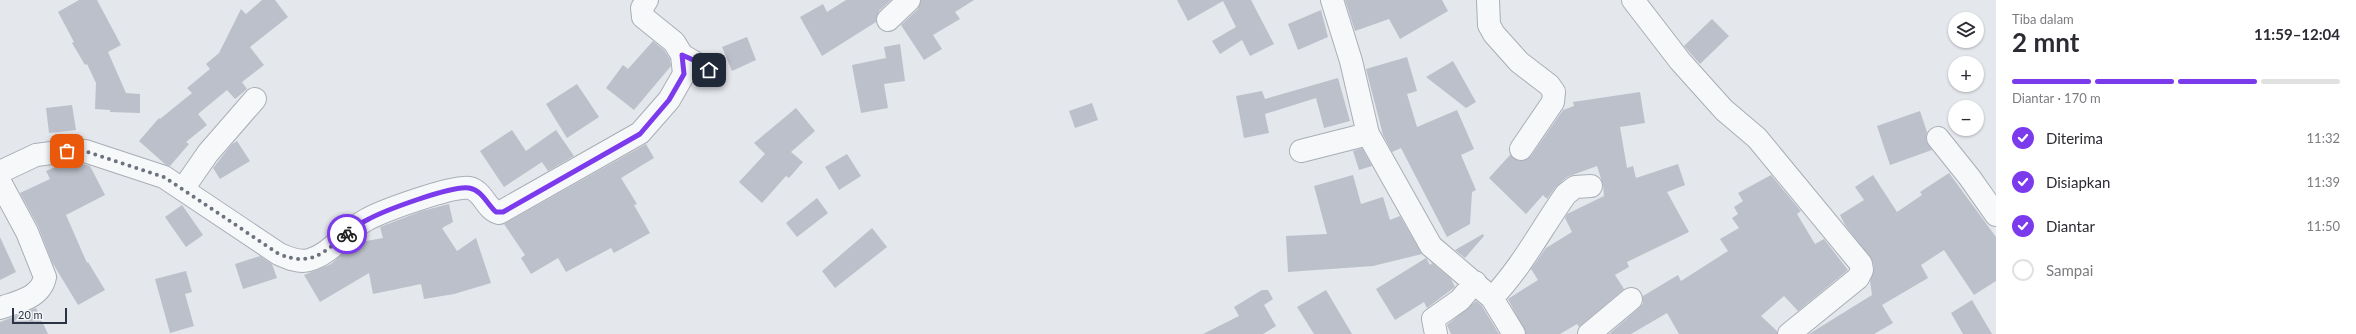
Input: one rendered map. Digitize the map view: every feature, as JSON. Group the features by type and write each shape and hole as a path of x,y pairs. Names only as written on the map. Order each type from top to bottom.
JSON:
{"street":[{"path":"0,172 36,155 67,151 85,151 164,177 279,254 294,260 308,260 322,254 366,220 410,202 460,188 469,188 479,192 493,210 499,213 640,134 669,100 684,74 682,55 674,42 643,17 642,8 647,0"},
{"path":"888,20 909,0"},
{"path":"1332,0 1351,61 1368,134 1431,246 1492,298 1514,334"},
{"path":"1488,0 1490,25 1494,34 1519,62 1549,85 1554,92 1553,102 1522,149"},
{"path":"1633,0 1680,61 1724,110 1757,138 1861,264 1862,270 1858,278 1789,334"},
{"path":"682,55 698,62 709,70"},
{"path":"183,189 208,153 255,99"},
{"path":"1301,151 1368,134"},
{"path":"1938,138 1996,215"},
{"path":"0,182 27,232 45,277 44,284 32,296 0,308"},
{"path":"1492,298 1507,283 1566,194 1576,187 1591,186"},
{"path":"1436,334 1434,319 1460,300 1475,282"},
{"path":"1589,334 1631,299"}],"building":[{"path":"79,0 97,0 121,45 108,52 126,93 140,94 140,113 110,112 110,110 95,109 96,83 87,64 85,65 72,43 74,42 58,12"},
{"path":"262,0 275,0 288,17 250,47 264,65 242,82 247,89 235,99 227,90 198,114 207,125 186,142 189,144 170,166 166,165 139,141 159,118 160,119 192,93 187,88 210,69 206,64 219,53 241,9 246,14"},
{"path":"846,0 891,0 879,11 876,22 822,56 800,17 823,4 827,12"},
{"path":"921,0 974,0 955,12 960,19 933,35 942,49 924,60 901,25 918,9"},
{"path":"1177,0 1251,0 1274,44 1250,56 1242,40 1220,54 1212,41 1236,27 1223,1 1188,21"},
{"path":"1345,0 1442,0 1448,11 1400,39 1389,19 1355,31"},
{"path":"1321,10 1328,37 1298,50 1288,24"},
{"path":"1712,19 1729,36 1700,64 1684,46"},
{"path":"747,37 756,60 732,71 722,47"},
{"path":"653,41 664,50 670,59 671,66 634,110 606,88 623,65 628,69"},
{"path":"900,44 905,81 884,84 888,108 861,113 852,65 886,58 884,47"},
{"path":"1407,57 1417,91 1407,94 1417,127 1457,110 1474,149 1461,155 1476,190 1472,192 1470,224 1447,237 1401,148 1392,152 1383,135 1366,69"},
{"path":"1453,61 1476,102 1466,108 1426,77"},
{"path":"1338,78 1350,121 1324,128 1316,98 1265,114 1269,133 1244,138 1236,96 1262,91 1265,99"},
{"path":"577,84 599,117 567,138 546,104"},
{"path":"1640,92 1645,123 1620,127 1627,168 1633,166 1636,178 1678,164 1685,185 1667,192 1689,232 1627,262 1629,267 1615,275 1624,289 1579,327 1577,324 1560,334 1526,334 1508,299 1538,280 1531,269 1546,248 1572,232 1565,218 1567,214 1604,196 1603,185 1597,166 1567,177 1556,187 1547,199 1543,195 1526,214 1489,178 1510,155 1520,161 1531,156 1563,110 1574,106 1573,102"},
{"path":"1092,103 1098,120 1075,128 1069,111"},
{"path":"72,105 76,130 49,133 46,108"},
{"path":"796,108 815,131 791,152 803,162 789,178 786,176 762,203 739,182 765,154 754,143"},
{"path":"1920,111 1927,132 1926,140 1932,150 1890,165 1877,126"},
{"path":"512,130 526,151 556,130 574,156 548,171 542,162 504,187 480,151"},
{"path":"237,141 250,161 220,179 213,168 232,144"},
{"path":"646,144 654,158 621,178 637,204 634,205 650,233 614,253 611,248 566,272 558,258 531,274 521,258 525,255 504,224"},
{"path":"1362,148 1372,166 1359,170 1353,151"},
{"path":"847,154 861,176 839,190 825,167"},
{"path":"83,164 90,166 105,195 66,215 87,263 88,262 105,290 78,305 52,262 38,226 20,193 50,179 46,171 60,165"},
{"path":"1949,173 1996,237 1996,281 1974,295 1944,250 1921,265 1928,278 1882,305 1893,323 1874,334 1809,334 1872,295 1870,281 1874,268 1873,262 1845,225 1840,215 1864,200 1855,187 1873,175 1897,212 1922,195 1920,192"},
{"path":"1353,175 1361,204 1383,197 1390,220 1400,216 1422,254 1373,266 1288,272 1286,236 1327,234 1314,186"},
{"path":"1771,175 1801,211 1797,214 1815,244 1824,239 1848,270 1798,311 1784,296 1761,316 1777,331 1777,334 1679,334 1667,313 1631,334 1609,334 1639,308 1643,303 1643,296 1678,275 1681,281 1728,251 1720,239 1739,228 1732,218 1738,214 1734,207 1743,201 1738,193"},
{"path":"817,198 828,213 797,237 786,223"},
{"path":"449,204 453,222 442,228 457,251 476,238 491,283 454,294 424,299 421,284 373,294 369,273 320,302 304,275 331,264 355,243 383,238 380,227 422,211"},
{"path":"182,205 203,235 186,247 165,217"},
{"path":"872,228 887,247 835,288 822,271"},
{"path":"1483,234 1484,236 1465,258 1455,250"},
{"path":"0,237 16,272 0,280"},
{"path":"260,256 272,264 277,278 243,289 235,264"},
{"path":"1426,258 1430,265 1432,263 1451,279 1455,287 1427,308 1424,302 1395,320 1376,289"},
{"path":"186,271 192,292 185,294 194,326 170,333 155,279"},
{"path":"1262,290 1268,290 1273,299 1264,305 1276,326 1263,334 1203,334 1239,316 1234,307"},
{"path":"1326,290 1352,334 1314,334 1297,307"},
{"path":"1972,300 1992,334 1963,334 1951,313"},
{"path":"1476,301 1482,306 1499,334 1451,334 1447,325"},
{"path":"36,308 48,334 0,334 0,322"}],"way so far":[{"path":"67,151 85,151 112,159 141,171 164,177 279,254 294,260 308,260 322,254 347,234"}],"route":[{"path":"347,234 366,220 410,202 460,188 469,188 479,192 493,210 499,213 503,212 640,134 669,100 684,74 682,55 698,62 709,70"}]}
